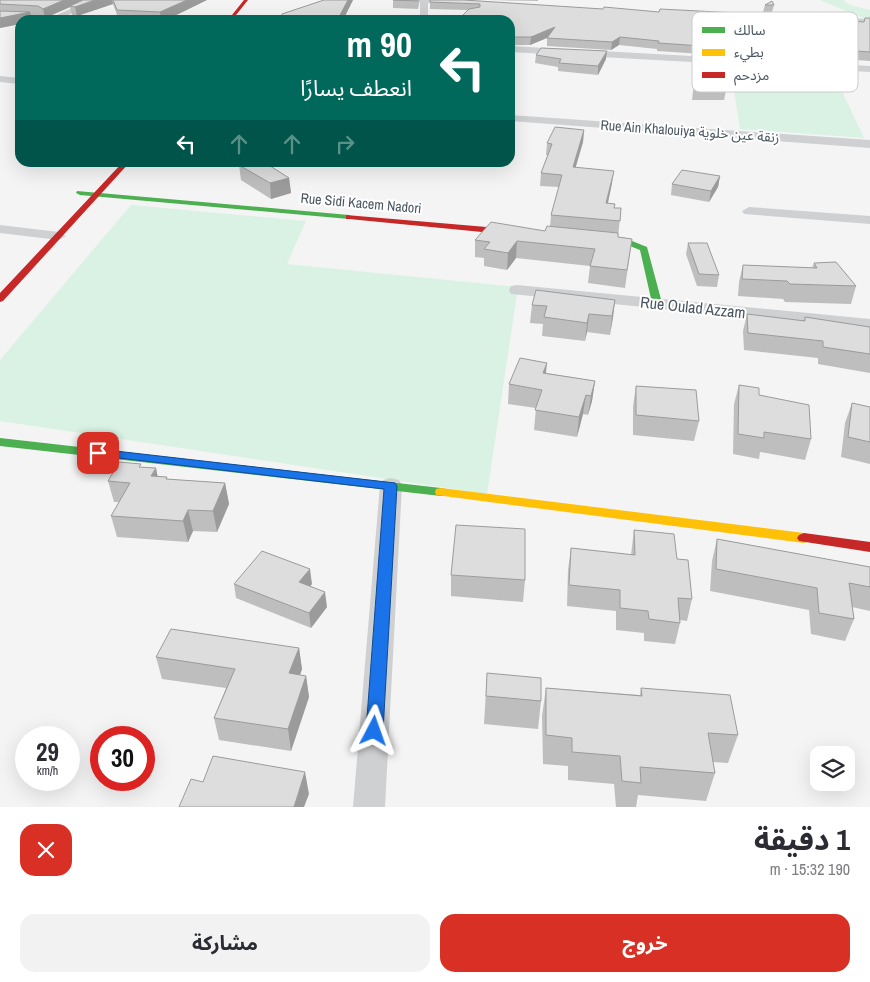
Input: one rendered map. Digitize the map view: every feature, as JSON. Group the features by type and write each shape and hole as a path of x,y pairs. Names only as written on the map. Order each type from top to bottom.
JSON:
{"street":[{"path":"62,15 97,0"},
{"path":"234,15 246,0"},
{"path":"244,15 255,0"},
{"path":"424,15 424,0 470,3"},
{"path":"0,17 15,18"},
{"path":"515,48 692,59"},
{"path":"0,79 15,80"},
{"name":"Rue Ain Khalouiya زنقة عين خلوية","path":"515,118 870,144"},
{"path":"0,299 122,167"},
{"name":"Rue Sidi Kacem Nadori","path":"92,181 76,197 98,194 538,234"},
{"path":"749,211 870,220"},
{"path":"27,248 53,221"},
{"path":"0,229 59,236"},
{"path":"587,239 627,242 644,249 657,303"},
{"name":"Rue Oulad Azzam","path":"517,290 870,324"},
{"path":"0,442 391,486 870,547"},
{"path":"369,807 391,486"}],"green space":[{"path":"820,0 843,0 850,5 870,10 870,21 858,16 858,12 849,12"},
{"path":"734,92 842,92 864,138 740,129"},
{"path":"131,205 306,221 287,264 518,287 487,494 0,421 0,360"}],"building":[{"path":"0,0 64,0 43,9 38,6 0,4"},
{"path":"83,0 95,0 75,7 70,6"},
{"path":"113,0 187,0 160,12 117,10"},
{"path":"324,0 348,0 340,15 282,14"},
{"path":"430,0 464,0 603,9 604,7 659,12 660,9 718,12 692,12 692,45 658,43 659,41 620,37 612,42 547,38 555,27 531,37 515,37 515,15 463,15 469,9 480,7 480,4 430,2"},
{"path":"772,1 774,5 765,5"},
{"path":"0,11 30,12 0,18"},
{"path":"865,18 870,18 870,52 858,51 858,22 864,22"},
{"path":"541,48 607,51 598,66 559,63 561,59 536,55"},
{"path":"555,127 584,130 573,167 614,171 606,203 615,204 614,208 621,208 620,221 551,215 562,175 541,173 552,144 547,143"},
{"path":"242,167 272,167 289,178 270,183"},
{"path":"682,170 720,176 711,191 672,184"},
{"path":"491,222 545,231 547,226 618,233 618,237 632,239 627,270 590,266 595,249 517,241 508,253 484,249 490,242 475,240"},
{"path":"688,243 707,243 719,275 699,274"},
{"path":"836,262 856,286 790,284 787,281 742,279 743,265 817,268 814,263"},
{"path":"536,290 615,300 612,316 589,314 587,323 544,317 547,306 532,305"},
{"path":"747,314 805,321 805,317 870,327 870,354 823,347 823,341 748,333"},
{"path":"520,358 547,363 543,373 595,381 591,396 586,395 579,417 535,410 542,390 509,384"},
{"path":"739,385 759,388 759,395 809,405 811,439 764,432 764,438 738,434"},
{"path":"636,386 696,390 699,421 636,415"},
{"path":"852,403 870,407 870,442 848,437"},
{"path":"119,462 141,464 139,467 156,468 151,476 167,477 166,479 225,483 213,511 188,510 183,521 111,516 130,483 108,481"},
{"path":"456,525 525,529 525,580 451,575"},
{"path":"634,530 674,534 677,559 688,560 692,599 678,598 680,623 649,619 648,611 620,608 620,590 569,585 571,548 635,555"},
{"path":"717,539 870,567 870,587 849,583 854,619 819,613 817,588 716,569"},
{"path":"262,551 310,569 299,582 325,592 309,613 234,584"},
{"path":"171,629 299,648 289,673 306,676 288,729 214,718 235,669 156,657"},
{"path":"487,673 541,678 541,701 486,696"},
{"path":"546,688 642,696 641,688 730,695 738,735 708,733 715,773 640,767 641,783 622,781 620,756 572,752 572,738 546,735"},
{"path":"213,756 305,772 294,807 179,807 191,779 203,782"}],"traffic: fast":[{"path":"80,193 349,217"},
{"path":"595,239 627,242 644,249 657,303"},
{"path":"0,442 441,492"}],"traffic: slow":[{"path":"441,492 804,538"}],"traffic: jam":[{"path":"234,15 246,0"},
{"path":"0,299 122,167"},
{"path":"349,217 522,233"},
{"path":"804,538 870,547"}],"route":[{"path":"98,453 391,486 374,731"}]}
